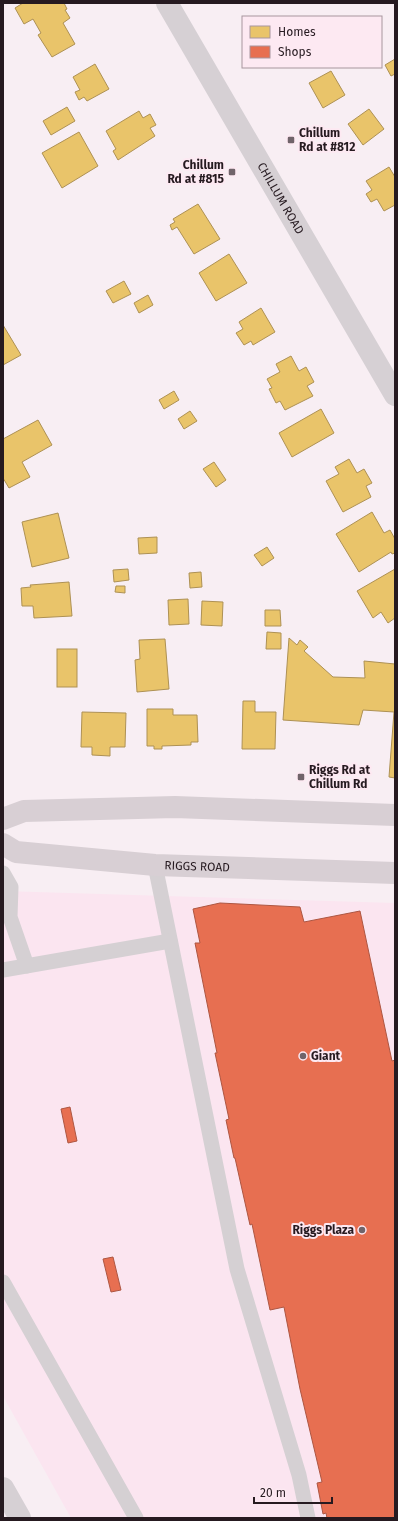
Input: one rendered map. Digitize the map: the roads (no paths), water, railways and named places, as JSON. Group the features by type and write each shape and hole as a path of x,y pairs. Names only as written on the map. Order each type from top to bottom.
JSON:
{"main road":[{"path":"3,819 24,811 175,807 395,815"},
{"name":"RIGGS ROAD","path":"3,844 16,852 155,865 395,873"}],"street":[{"name":"CHILLUM ROAD","path":"166,3 395,394"},
{"path":"3,1488 20,1518"}],"lane":[{"path":"155,865 237,1269 299,1475 308,1518"},
{"path":"3,872 11,887 10,917 27,966"},
{"path":"3,970 170,941"},
{"path":"3,1282 136,1518"}],"place":[{"name":"Chillum Rd at #812","path":"291,140"},
{"name":"Chillum Rd at #815","path":"232,172"},
{"name":"Riggs Rd at Chillum Rd","path":"301,777"},
{"name":"Giant","path":"303,1056"},
{"name":"Riggs Plaza","path":"362,1230"}]}
